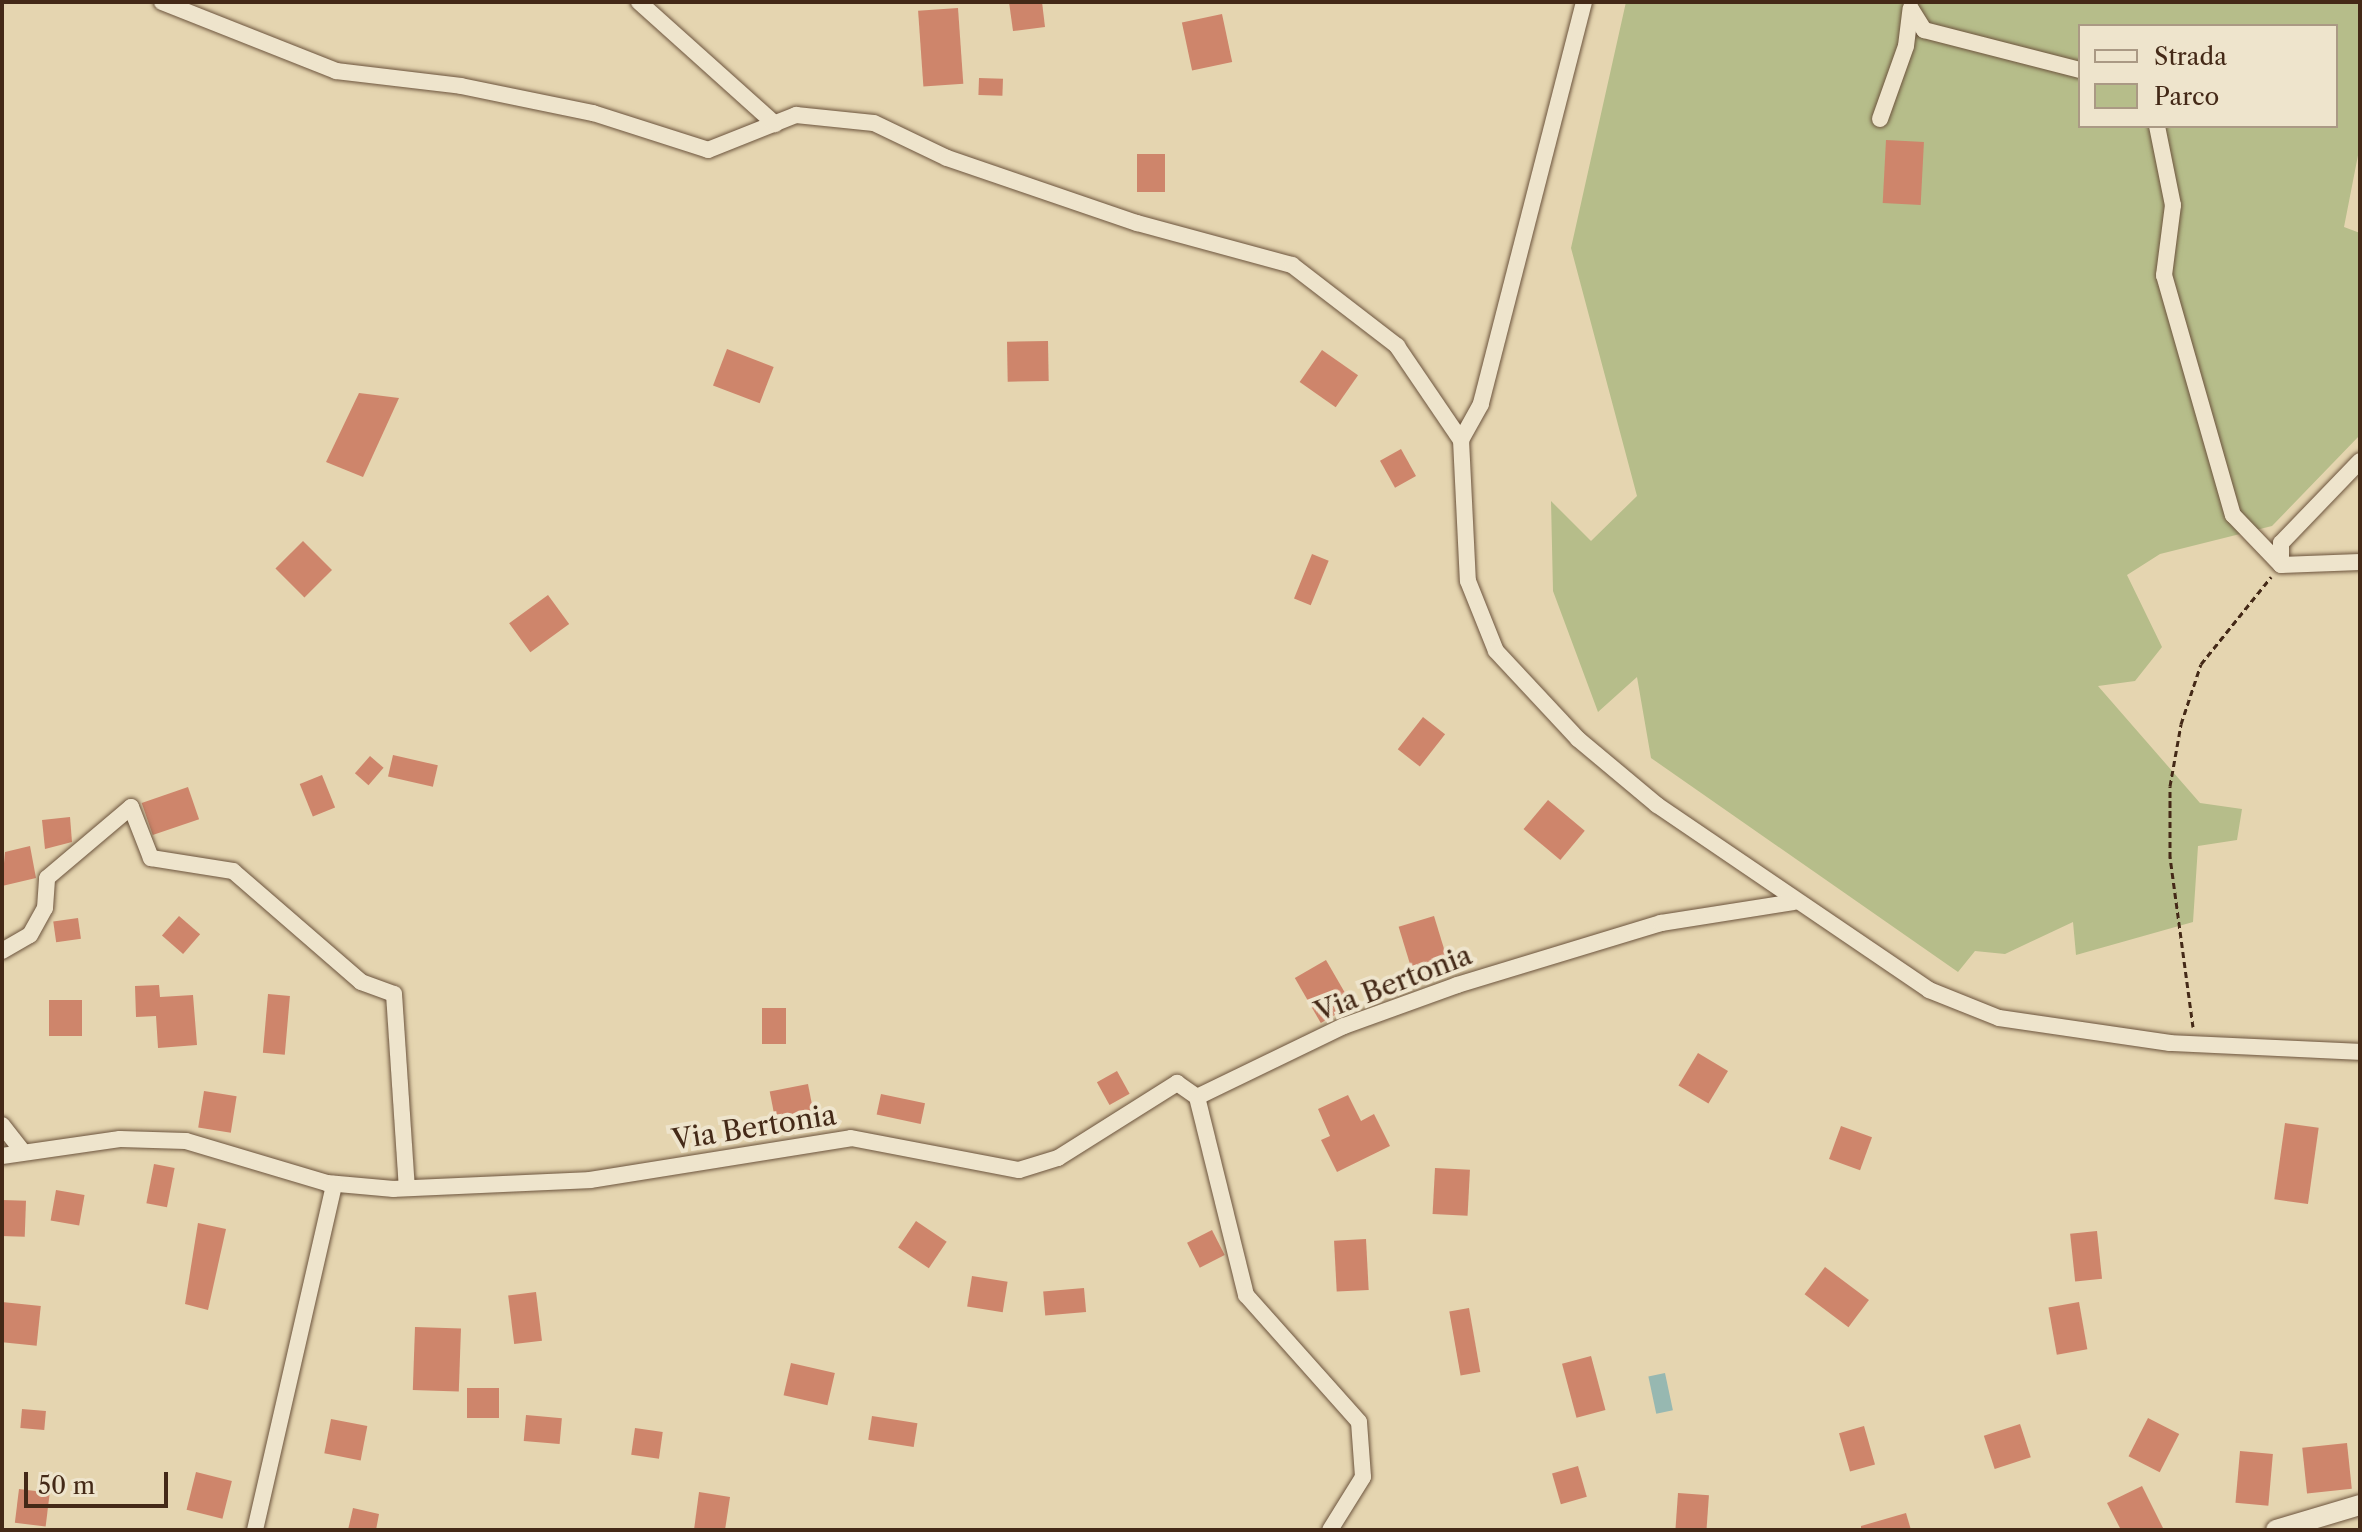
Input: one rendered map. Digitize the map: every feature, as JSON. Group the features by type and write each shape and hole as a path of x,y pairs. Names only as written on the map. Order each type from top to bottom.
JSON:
{"street":[{"path":"162,2 336,71 461,86 593,113 708,150 796,115 874,123 947,158 1123,218 1292,265 1397,346 1461,440 1468,581 1496,651 1589,748 1657,805 1793,902 1929,990 1999,1018 2196,1044 2360,1052"},
{"path":"639,2 775,124"},
{"path":"1461,440 1481,404 1584,2"},
{"path":"1912,5 1924,30 2078,69"},
{"path":"1880,119 1906,46 1912,5"},
{"path":"2157,128 2173,205 2164,275 2233,515 2281,565 2360,562"},
{"path":"2281,565 2281,543 2360,461"},
{"path":"2,951 30,935 45,908 47,878 131,807 151,858 233,871 361,982 394,994 407,1188"},
{"name":"Via Bertonia","path":"2,1156 120,1139 186,1141 334,1184 407,1188 590,1180 851,1138 1019,1170 1058,1158 1177,1083 1197,1097 1344,1026 1486,975 1661,923 1793,902"},
{"path":"1197,1097 1246,1295 1359,1422 1363,1477 1330,1530"},
{"path":"2,1125 23,1152"},
{"path":"255,1530 334,1184"},
{"path":"2276,1530 2360,1505"}],"path":[{"path":"2196,1044 2170,857 2170,786 2181,724 2201,664 2281,565"}],"green space":[{"path":"1626,2 2360,2 2360,145 2344,227 2360,233 2360,435 2272,526 2160,554 2127,575 2162,647 2135,681 2098,686 2200,803 2242,809 2237,840 2198,846 2193,922 2076,955 2073,922 2005,954 1975,951 1958,972 1651,758 1637,677 1598,712 1553,591 1551,501 1591,541 1637,496 1571,248"}],"water":[{"path":"1665,1373 1673,1410 1656,1414 1648,1377"}],"building":[{"path":"1009,2 1042,2 1045,27 1013,31"},
{"path":"958,8 963,84 923,87 918,11"},
{"path":"1222,14 1232,62 1192,70 1182,23"},
{"path":"979,78 1003,79 1002,96 978,95"},
{"path":"1886,140 1924,142 1921,205 1883,203"},
{"path":"1137,154 1165,154 1165,192 1137,192"},
{"path":"1048,341 1049,381 1008,382 1007,342"},
{"path":"727,349 774,367 760,403 713,385"},
{"path":"1322,350 1358,375 1336,407 1300,382"},
{"path":"359,393 399,398 363,477 326,462"},
{"path":"1401,449 1416,476 1395,488 1380,461"},
{"path":"303,541 332,570 304,598 275,569"},
{"path":"1312,554 1329,561 1311,605 1294,599"},
{"path":"548,595 569,624 530,652 509,623"},
{"path":"1423,717 1445,734 1420,767 1398,749"},
{"path":"393,755 438,765 433,787 388,776"},
{"path":"370,756 384,768 368,785 355,773"},
{"path":"322,775 335,807 313,816 300,784"},
{"path":"188,787 199,819 153,835 142,803"},
{"path":"1548,800 1585,831 1560,860 1524,829"},
{"path":"70,817 72,842 45,849 42,820"},
{"path":"30,846 36,878 2,886 5,852"},
{"path":"179,916 200,934 183,954 162,936"},
{"path":"1434,916 1451,971 1416,982 1399,927"},
{"path":"78,918 81,939 56,942 53,921"},
{"path":"1326,960 1352,1005 1321,1023 1295,978"},
{"path":"159,985 160,997 193,995 197,1045 158,1048 156,1016 136,1017 135,986"},
{"path":"268,994 290,996 285,1055 263,1053"},
{"path":"49,1000 82,1000 82,1036 49,1036"},
{"path":"762,1008 786,1008 786,1044 762,1044"},
{"path":"1698,1053 1728,1071 1708,1104 1678,1086"},
{"path":"1117,1071 1130,1094 1109,1105 1097,1082"},
{"path":"808,1084 814,1114 776,1122 770,1091"},
{"path":"204,1091 237,1096 231,1133 198,1128"},
{"path":"881,1094 925,1103 921,1124 877,1115"},
{"path":"1348,1095 1361,1121 1374,1114 1390,1146 1337,1172 1321,1140 1330,1136 1318,1109"},
{"path":"2285,1123 2319,1128 2308,1204 2274,1199"},
{"path":"1841,1126 1872,1137 1860,1170 1829,1159"},
{"path":"154,1164 175,1168 167,1207 146,1203"},
{"path":"1435,1168 1470,1170 1468,1216 1433,1214"},
{"path":"56,1190 85,1195 79,1226 51,1221"},
{"path":"2,1200 26,1201 25,1237 2,1236"},
{"path":"916,1221 947,1242 929,1268 898,1248"},
{"path":"198,1223 226,1229 208,1310 185,1304"},
{"path":"1212,1230 1225,1255 1200,1268 1187,1243"},
{"path":"2097,1231 2102,1279 2075,1282 2070,1234"},
{"path":"1366,1239 1369,1290 1337,1292 1334,1241"},
{"path":"1825,1267 1869,1300 1848,1327 1805,1294"},
{"path":"972,1276 1008,1282 1003,1312 967,1307"},
{"path":"1084,1288 1086,1312 1045,1315 1043,1292"},
{"path":"536,1292 542,1341 514,1344 508,1295"},
{"path":"2,1302 41,1306 37,1346 2,1342"},
{"path":"2079,1302 2087,1349 2057,1355 2048,1307"},
{"path":"1469,1308 1480,1372 1461,1375 1449,1311"},
{"path":"415,1327 461,1329 459,1392 413,1390"},
{"path":"1591,1356 1605,1410 1577,1418 1562,1364"},
{"path":"791,1363 835,1373 827,1405 784,1395"},
{"path":"467,1388 499,1388 499,1418 467,1418"},
{"path":"22,1409 46,1411 44,1430 20,1428"},
{"path":"526,1415 562,1418 560,1444 524,1441"},
{"path":"872,1416 917,1423 914,1447 868,1440"},
{"path":"2148,1418 2179,1434 2160,1472 2128,1456"},
{"path":"331,1419 367,1426 361,1460 324,1453"},
{"path":"2020,1424 2031,1457 1995,1469 1984,1436"},
{"path":"1864,1426 1875,1464 1850,1472 1839,1433"},
{"path":"635,1428 663,1432 659,1459 631,1455"},
{"path":"2347,1443 2352,1489 2307,1493 2302,1448"},
{"path":"2240,1451 2273,1454 2268,1506 2235,1503"},
{"path":"1578,1466 1587,1497 1561,1504 1552,1473"},
{"path":"196,1472 232,1481 222,1519 187,1510"},
{"path":"2142,1486 2164,1530 2121,1530 2107,1503"},
{"path":"19,1489 50,1493 46,1527 15,1523"},
{"path":"699,1492 730,1497 725,1530 694,1530"},
{"path":"1678,1493 1709,1495 1706,1530 1675,1530"},
{"path":"353,1508 379,1514 376,1530 348,1530"},
{"path":"1906,1513 1911,1530 1861,1530 1861,1526"}]}
